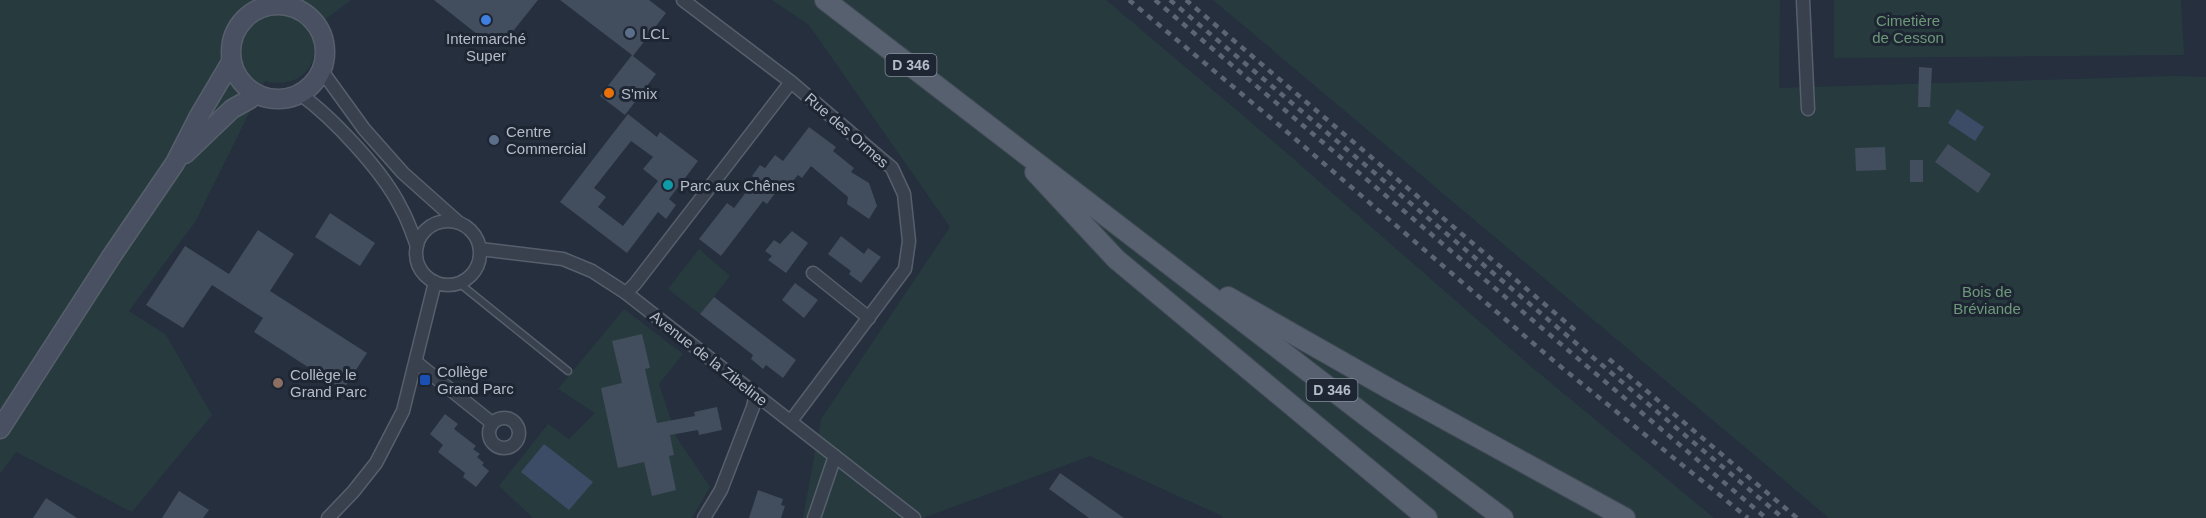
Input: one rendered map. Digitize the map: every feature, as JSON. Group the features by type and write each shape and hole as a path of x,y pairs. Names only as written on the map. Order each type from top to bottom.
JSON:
{"main road":[{"path":"314,20 315,0"},
{"name":"D 346","path":"825,0 1370,419 1503,518"},
{"path":"0,429 111,257 175,163 199,116 231,62 234,34 242,21 255,10 272,2 286,5 302,10 314,20 325,44 326,58 322,71 313,84 300,94 268,98 253,92 241,81 231,62"},
{"path":"175,163 232,110 250,99 253,92"},
{"path":"997,131 1116,259 1427,518"},
{"path":"1163,260 1388,388 1625,518"}],"street":[{"name":"Rue des Ormes","path":"683,0 791,82 892,168 904,194 909,241 905,269 790,421"},
{"path":"1803,0 1808,109"},
{"path":"300,94 319,108 346,136 387,185 401,207 417,246 417,260 421,269 435,282 443,284 459,283 475,271 479,262 480,249 473,232 458,222 387,156 364,129 322,71"},
{"path":"626,293 791,82"},
{"path":"417,246 425,231 433,225 458,222"},
{"name":"Avenue de la Zibeline","path":"480,249 563,259 592,271 626,293 914,518"},
{"path":"813,273 869,318"},
{"path":"328,518 353,492 380,456 403,411 435,282"},
{"path":"416,362 492,423"},
{"path":"704,518 721,490 756,394"},
{"path":"814,518 835,456"}],"lane":[{"path":"459,283 568,371"}],"green space":[{"path":"0,0 351,0 310,31 314,43 314,54 306,72 288,82 265,81 195,222 129,311 166,335 212,415 132,512 16,452 0,474"},
{"path":"772,0 1106,0 1266,135 1528,364 1714,518 1222,518 1222,516 1090,456 923,518 803,518 821,419 950,227 809,25"},
{"name":"Bois de Bréviande","path":"1213,0 1780,0 1779,88 2174,76 2206,77 2206,518 1829,518"},
{"name":"Cimetière de Cesson","path":"1834,0 2181,0 2184,55 1834,58"},
{"path":"699,249 730,276 700,314 668,289"},
{"path":"624,309 683,354 659,384 677,438 710,487 692,518 533,518 499,486 548,424 569,439 595,413 558,389"}],"water":[{"path":"1957,109 1984,127 1975,141 1948,123"},
{"path":"544,444 593,482 569,510 521,472"}],"building":[{"name":"Intermarché Super","path":"434,0 538,0 502,45 496,41 492,46"},
{"path":"560,0 649,0 666,13 633,56 656,74 625,115 600,96 632,55"},
{"path":"1919,67 1932,68 1930,107 1918,107"},
{"name":"Parc aux Chênes","path":"628,114 657,137 660,132 698,161 669,199 676,205 666,219 658,212 627,253 560,202","holes":["631,141 653,157 643,169 658,181 623,226 598,207 606,197 594,188"]},
{"path":"809,127 836,147 833,151 854,168 851,172 869,183 877,206 869,219 847,204 848,197 811,166 802,178 798,175 787,188 782,184 767,204 763,201 721,256 699,239 727,203 734,208 756,179 752,176 760,165 765,168 775,155 783,161"},
{"path":"1948,144 1991,174 1978,193 1935,162"},
{"path":"1885,147 1886,170 1856,171 1855,148"},
{"path":"1910,160 1923,160 1923,182 1910,182"},
{"path":"330,213 375,243 360,266 315,237"},
{"path":"258,230 294,254 270,291 367,353 343,390 254,332 263,318 212,285 183,328 146,305 185,246 229,274"},
{"path":"792,231 808,243 786,273 768,260 772,256 765,251 774,240 780,244"},
{"path":"841,236 864,254 868,248 881,257 861,283 849,274 851,271 828,254"},
{"path":"795,283 818,300 804,318 782,300"},
{"path":"714,297 796,360 783,378 766,365 763,369 751,359 753,355 700,314"},
{"path":"642,334 650,368 645,369 657,423 695,416 694,412 717,407 722,430 699,435 698,430 670,435 674,455 669,456 676,490 652,496 644,462 618,468 601,388 622,383 612,341"},
{"path":"445,414 458,424 454,429 476,446 473,449 480,454 477,457 489,471 476,487 463,477 465,473 438,452 443,445 430,434"},
{"path":"1060,473 1124,518 1089,518 1049,489"},
{"path":"758,490 783,499 781,505 785,506 781,518 749,518"},
{"path":"179,491 209,510 203,518 162,518"},
{"path":"46,498 77,518 33,518"}],"railway":[{"path":"1129,0 1279,125 1555,362 1748,518"},
{"path":"1155,0 1766,518"},
{"path":"1170,0 1783,518"},
{"path":"1186,0 1575,330"},
{"path":"1609,359 1797,518"}],"place":[{"name":"Intermarché Super","path":"486,20"},
{"name":"LCL","path":"630,33"},
{"name":"S'mix","path":"609,93"},
{"name":"Centre Commercial","path":"494,140"},
{"name":"Parc aux Chênes","path":"668,185"},
{"name":"Collège Grand Parc","path":"425,380"},
{"name":"Collège le Grand Parc","path":"278,383"}]}
